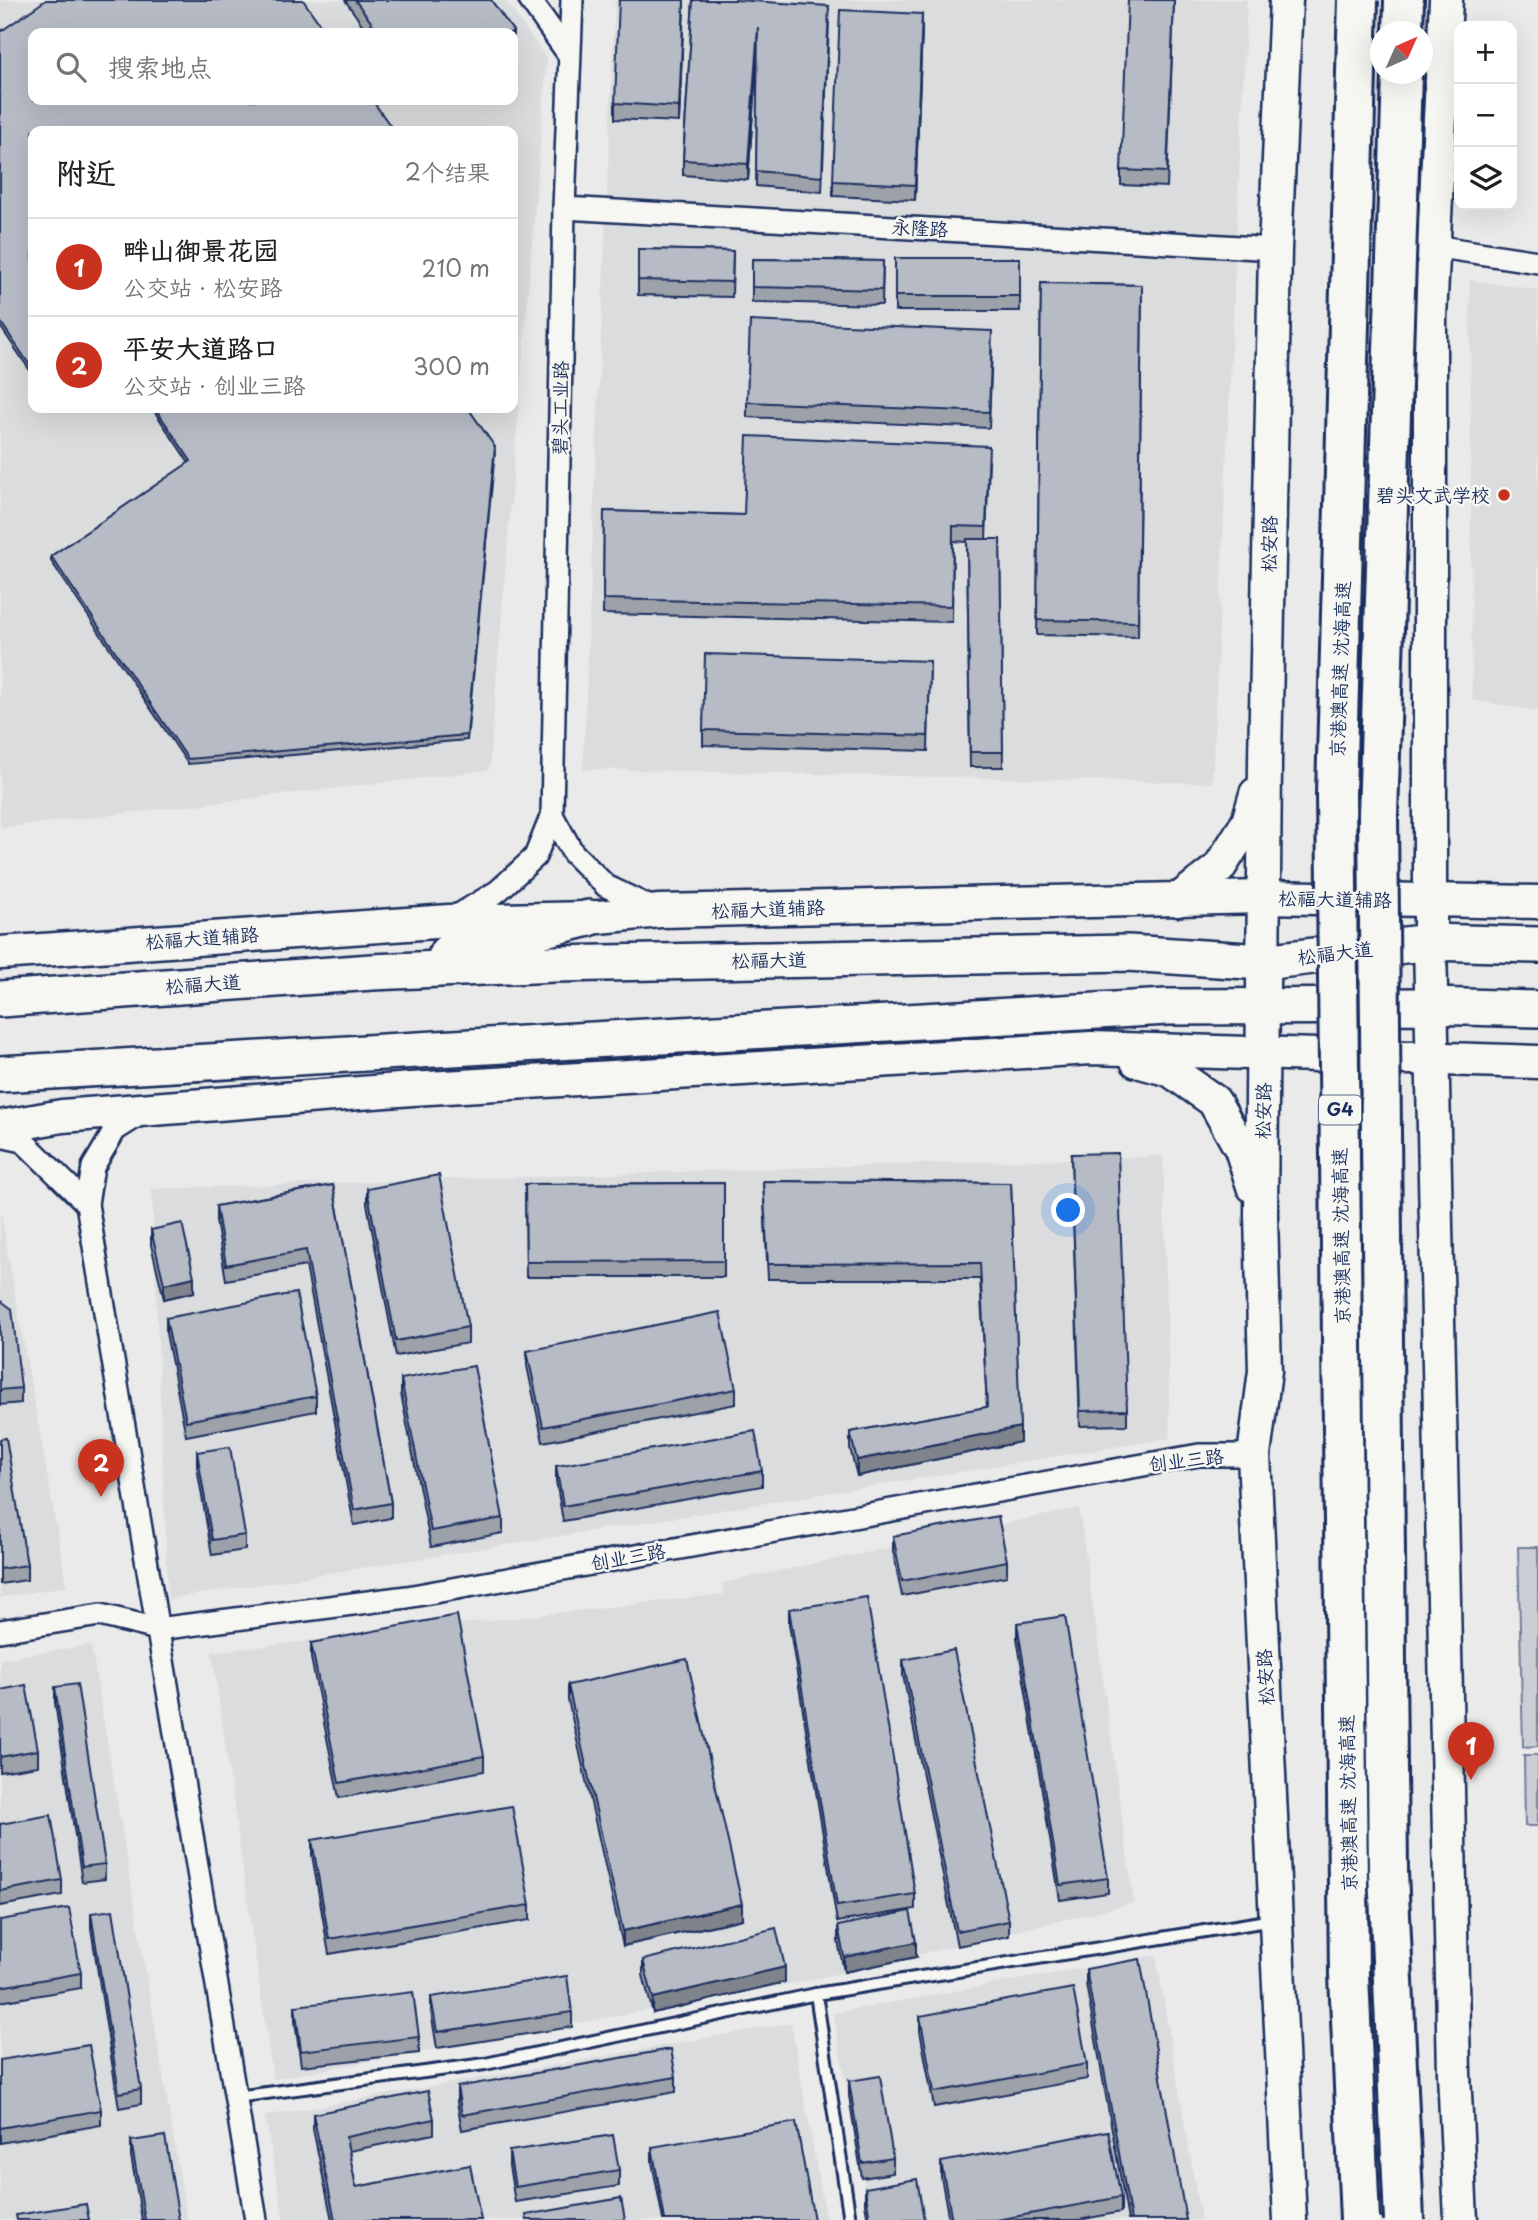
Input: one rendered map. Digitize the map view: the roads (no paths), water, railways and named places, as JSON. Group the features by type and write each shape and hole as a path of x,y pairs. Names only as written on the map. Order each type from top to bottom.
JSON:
{"highway":[{"name":"京港澳高速 沈海高速","path":"1359,0 1336,794 1349,1975 1360,2220"},
{"path":"1404,21 1405,0"},
{"name":"京港澳高速 沈海高速","path":"1402,84 1378,815 1388,1872 1404,2220"}],"main road":[{"name":"松安路","path":"1286,0 1275,249 1265,762 1261,1214 1265,1371 1254,1455 1290,2220"},
{"path":"1446,0 1430,317 1430,1006 1454,2073 1461,2220"},
{"path":"1178,900 1219,868 1241,834 1248,822 1265,762"},
{"name":"松福大道辅路","path":"0,953 449,921 589,918 660,911 1263,897 1538,902"},
{"path":"372,972 589,918"},
{"name":"松福大道","path":"0,999 372,972 554,964 1128,953 1263,962 1430,942 1538,945"},
{"path":"0,1074 1167,1007 1430,1006 1538,1009"},
{"path":"412,1089 827,1026"},
{"path":"516,1043 874,1063"},
{"path":"0,1127 62,1116 412,1089 1091,1048 1538,1062"},
{"path":"1091,1048 1170,1070 1214,1101 1241,1149 1261,1214"}],"street":[{"path":"530,0 569,55"},
{"name":"碧头工业路","path":"552,815 564,208 572,0"},
{"name":"永隆路","path":"564,208 1275,249"},
{"path":"1433,246 1538,262"},
{"path":"552,815 573,853 606,886 660,911"},
{"path":"449,921 498,891 535,857 552,815"},
{"path":"149,1109 115,1130 93,1167 87,1204 256,2220"},
{"path":"0,1136 23,1141 87,1204"},
{"name":"创业三路","path":"0,1631 100,1615 158,1629 407,1597 1199,1455 1254,1455"}],"lane":[{"path":"236,2097 485,2064 816,1994 1276,1920"},
{"path":"816,1994 850,2220"}],"place":[{"name":"碧头文武学校","path":"1504,495"},
{"name":"平安大道路口","path":"101,1497"},
{"name":"畔山御景花园","path":"1471,1780"}]}
